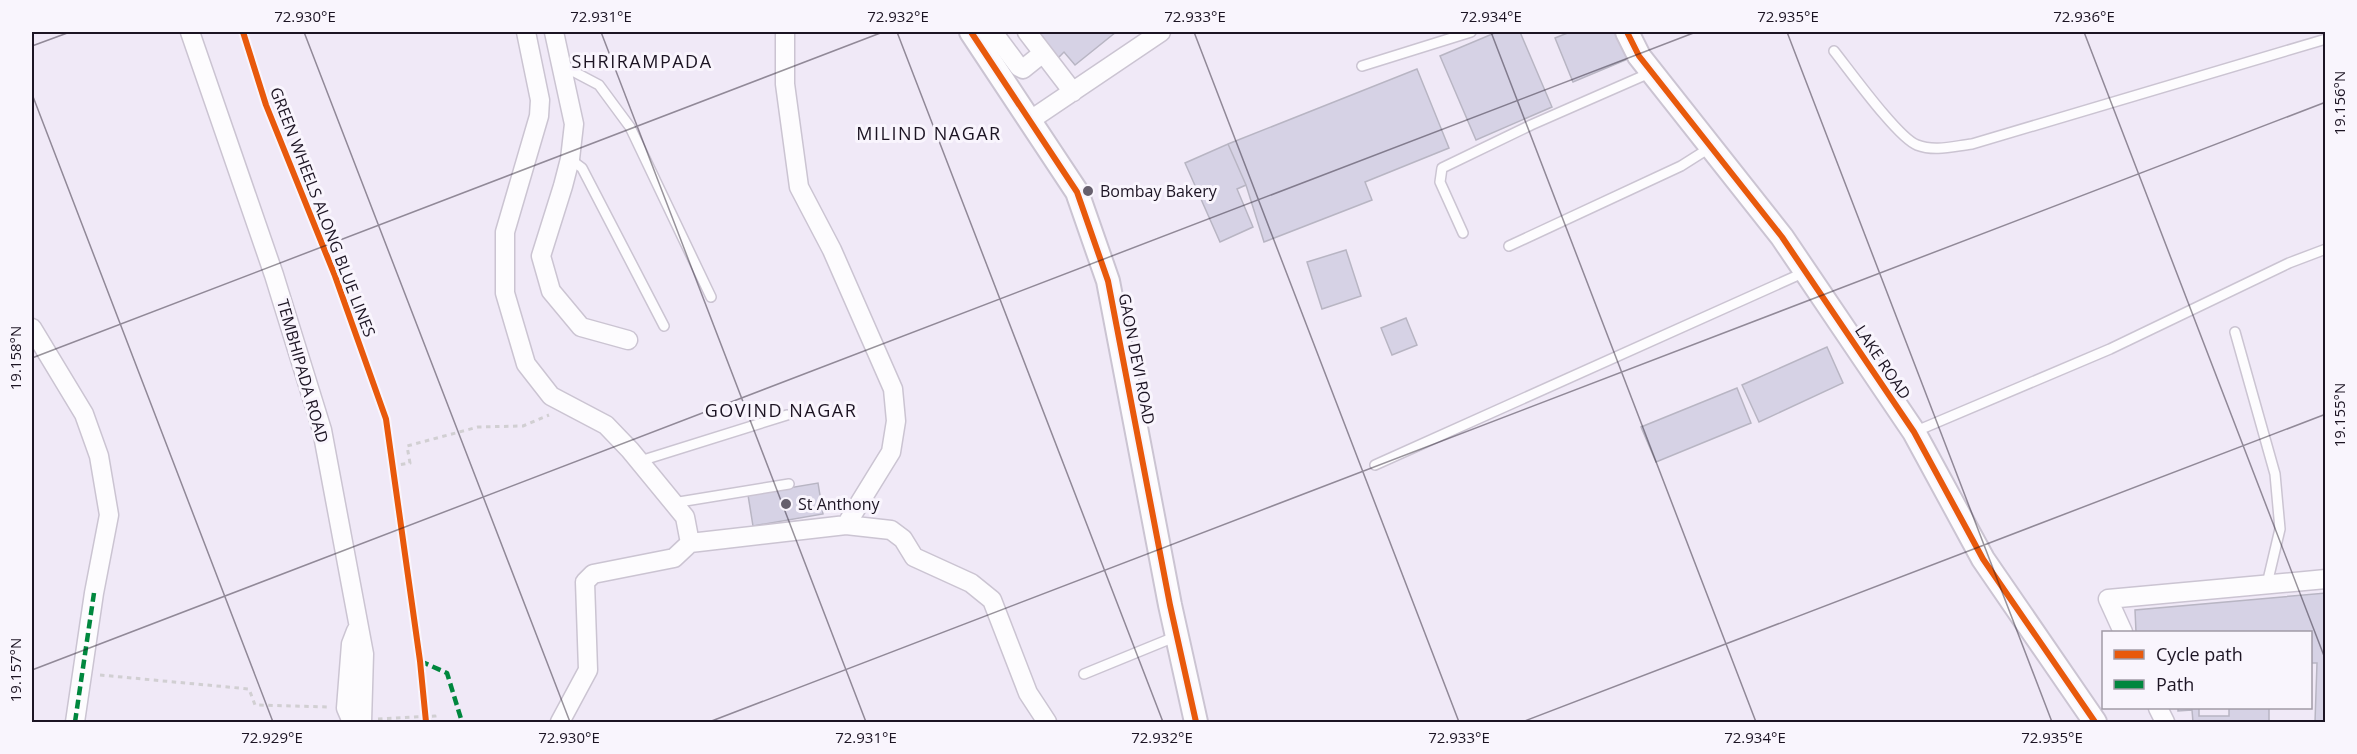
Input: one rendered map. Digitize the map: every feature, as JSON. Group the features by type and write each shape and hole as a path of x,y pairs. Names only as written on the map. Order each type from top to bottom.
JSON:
{"street":[{"name":"TEMBHIPADA ROAD","path":"190,32 274,274 322,430 364,654 360,719"},
{"path":"526,32 540,108 505,232 506,293 526,364 550,396 606,425 685,517 690,543"},
{"path":"554,32 574,124 570,159 541,256 550,291 581,327 628,340"},
{"path":"785,32 785,84 799,187 832,250 893,388 896,422 891,452 846,525"},
{"name":"GAON DEVI ROAD","path":"971,32 1077,192 1108,281 1196,723"},
{"path":"993,32 1018,67 1023,69 1043,53"},
{"path":"1027,32 1073,92"},
{"path":"1029,121 1161,32"},
{"name":"LAKE ROAD","path":"1627,32 1639,56 1782,237 1806,272 1914,432 1983,559 2095,723"},
{"path":"32,328 84,414 99,456 109,515 94,594 75,723"},
{"path":"560,723 588,670 585,582 593,574 674,558 690,543 846,525 891,530 903,539 914,557 971,583 992,600 1028,693 1047,723"},
{"path":"2122,631 2108,598 2325,579"},
{"path":"2158,709 2165,723"}],"lane":[{"path":"1362,66 1471,32"},
{"path":"2309,32 2312,43"},
{"path":"1834,51 1897,129 1916,145 1937,149 1972,144 2325,39"},
{"path":"563,66 600,85 630,127 711,297"},
{"path":"1463,233 1440,182 1442,168 1531,125 1652,72"},
{"path":"1509,246 1681,166 1711,147"},
{"path":"570,159 582,168 663,326"},
{"path":"1914,432 2110,349 2289,263 2325,249"},
{"path":"1375,465 1806,272"},
{"path":"2235,332 2275,474 2280,529 2267,584"},
{"path":"637,462 787,416"},
{"path":"673,503 789,484"},
{"path":"1084,674 1177,636"}],"path":[{"path":"392,466 410,463 407,446 478,427 523,426 569,405"},
{"path":"391,454 394,477"},
{"path":"82,673 249,688 255,705 360,719 435,716 435,723"},
{"path":"425,711 426,723"}],"building":[{"path":"1035,32 1116,32 1075,65 1064,52 1056,60"},
{"path":"1497,32 1520,32 1552,107 1476,140 1440,56"},
{"path":"1570,32 1620,32 1630,58 1573,82 1555,38"},
{"path":"1417,69 1449,148 1365,182 1372,200 1264,242 1246,185 1228,144"},
{"path":"1228,144 1246,185 1237,189 1253,227 1220,242 1185,163"},
{"path":"1346,250 1361,296 1322,309 1307,262"},
{"path":"1406,318 1417,345 1392,355 1381,328"},
{"path":"1827,347 1843,383 1759,422 1742,385"},
{"path":"1737,388 1751,423 1656,462 1641,427"},
{"name":"St Anthony","path":"818,483 823,514 753,526 748,495"},
{"path":"2326,593 2326,722 2315,722 2317,663 2312,663 2312,631 2136,631 2135,610"},
{"path":"2178,709 2199,709 2199,716 2229,716 2229,709 2269,709 2269,722 2193,722 2192,710 2178,711"}],"marked path":[{"path":"75,722 94,593"},
{"path":"420,661 447,673 462,722"}],"cycle path":[{"name":"GREEN WHEELS ALONG BLUE LINES","path":"243,32 266,105 335,276 386,419 420,661 426,722"},
{"path":"971,32 1077,192 1108,281 1170,605 1196,722"},
{"path":"1627,32 1639,56 1782,237 1914,432 1983,559 2095,722"}],"place":[{"name":"Bombay Bakery","path":"1088,191"},
{"name":"St Anthony","path":"786,504"}],"district":[{"name":"SHRIRAMPADA","path":"642,62"},
{"name":"MILIND NAGAR","path":"929,134"},
{"name":"GOVIND NAGAR","path":"781,411"}]}
